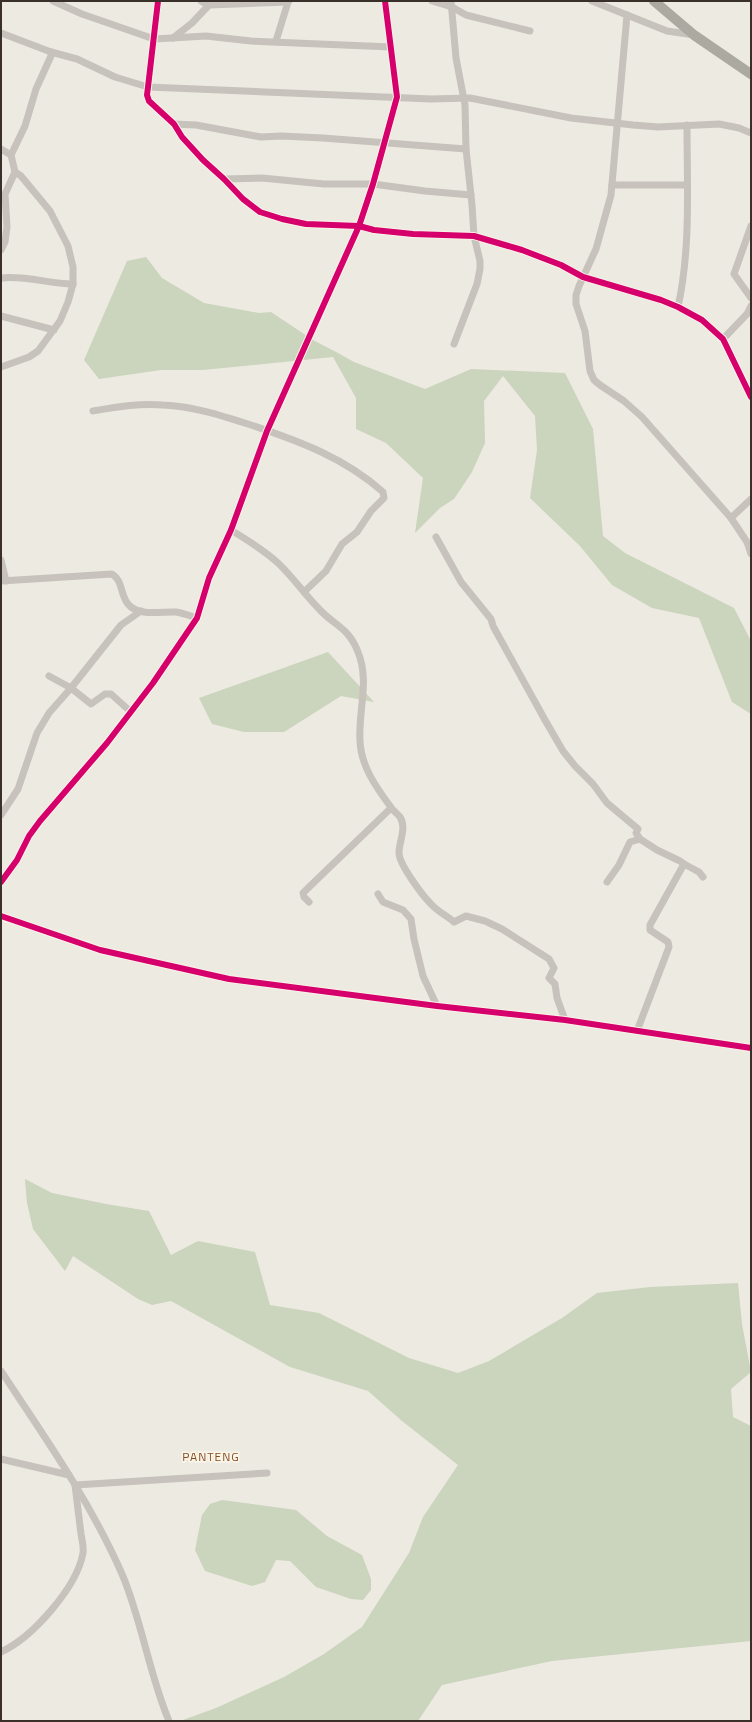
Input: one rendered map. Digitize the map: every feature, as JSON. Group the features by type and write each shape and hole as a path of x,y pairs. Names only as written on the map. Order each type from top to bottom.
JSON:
{"highway":[{"path":"654,1 694,35 751,74"}],"street":[{"path":"53,1 82,14 154,39 206,36 251,41 391,47"},
{"path":"158,1 147,95 149,101 174,124 182,137 203,160 243,199 260,212 266,215 306,224 359,226 374,230 394,232 474,236 522,250 561,265 583,276 678,307 702,320 723,339 751,397"},
{"path":"201,1 209,5 289,2 276,41"},
{"path":"1,882 17,860 29,836 40,821 107,743 131,712 153,683 197,618 209,578 231,530 267,430 359,226 374,184 397,97 385,1"},
{"path":"432,1 451,4 466,15 530,31"},
{"path":"592,1 667,31 694,35"},
{"path":"451,4 456,58 466,123 466,149 474,236 480,261 477,284 454,344"},
{"path":"173,38 192,23 209,5"},
{"path":"627,15 612,186 602,230 593,255 578,286 576,304 585,331 590,371 594,380 624,401 642,417 731,518 747,542 751,554"},
{"path":"1,33 51,52 78,59 115,76 148,87 431,99 463,98 484,100 570,118 658,127 719,124 739,128 751,133"},
{"path":"1,250 5,242 7,228 5,194 15,172 11,155 25,126 36,89 51,56 51,52"},
{"path":"174,124 196,125 261,137 281,136 386,142 466,149"},
{"path":"678,307 685,271 688,185 687,125"},
{"path":"1,149 11,155"},
{"path":"1,367 13,364 35,354 54,330 64,311 73,284 73,267 70,252 56,222 37,195 21,176 15,172"},
{"path":"224,179 262,178 324,184 374,184 471,195"},
{"path":"612,186 688,185"},
{"path":"751,226 734,274 751,298"},
{"path":"1,278 21,277 63,284 73,284"},
{"path":"723,339 747,314 751,306"},
{"path":"1,316 54,330"},
{"path":"93,411 135,404 164,405 195,409 225,417 295,440 324,453 355,470 383,492 384,498 371,511 357,532 342,544 326,571 304,592"},
{"path":"731,518 751,499"},
{"path":"231,530 278,562 320,610 347,633 358,652 363,673 363,693 359,728 363,758 368,774 391,808 400,818 403,825 399,855 421,893 432,905 454,922 466,916 485,921 502,929 549,958 554,968 549,978 555,984 557,998 565,1020"},
{"path":"436,537 461,582 491,619 493,626 541,714 563,750 575,766 593,784 607,804 638,829 636,833 640,839 657,850 699,872 703,877"},
{"path":"1,560 3,581 112,574 118,578 128,604 141,611 174,612 197,618"},
{"path":"1,815 18,789 37,733 49,713 121,625 141,611"},
{"path":"49,676 71,688 91,704 104,694 111,694 131,712"},
{"path":"309,902 304,897 303,893 391,808"},
{"path":"607,882 619,865 630,842 640,839"},
{"path":"637,1031 669,947 668,942 652,933 650,930 650,925 684,864"},
{"path":"378,894 382,902 403,910 411,919 414,940 423,976 437,1006"},
{"path":"1,916 100,950 230,979 437,1006 565,1020 751,1048"},
{"path":"1,1371 69,1474 93,1516 122,1575 135,1613 158,1696 169,1721"},
{"path":"1,1459 69,1474"},
{"path":"76,1486 267,1472"},
{"path":"1,1652 9,1648 31,1631 51,1610 76,1575 83,1552 76,1486"}],"green space":[{"path":"146,257 162,278 204,303 259,313 271,312 313,340 354,362 425,389 471,369 565,373 593,429 603,536 625,553 734,608 751,641 751,714 732,702 699,618 652,608 612,585 580,546 530,498 537,450 535,416 503,376 484,401 485,443 472,472 454,499 440,508 415,533 423,478 386,443 356,429 356,398 333,357 203,370 161,370 99,379 84,360 127,261"},
{"path":"328,652 374,702 341,696 284,732 244,732 212,724 199,698"},
{"path":"25,1179 52,1193 149,1211 171,1255 198,1241 255,1252 270,1305 319,1313 409,1358 458,1373 489,1361 562,1318 597,1293 650,1287 738,1283 742,1324 751,1372 731,1389 733,1417 751,1426 751,1641 552,1661 442,1685 418,1721 180,1721 216,1708 284,1677 324,1654 362,1627 409,1553 423,1517 458,1465 402,1421 368,1391 290,1367 171,1301 152,1305 138,1299 73,1256 65,1271 33,1229 27,1203"},
{"path":"222,1500 296,1510 327,1536 362,1555 371,1579 371,1590 363,1600 351,1599 316,1587 290,1561 276,1560 265,1582 252,1586 205,1571 195,1550 202,1515 210,1504"}],"cycle path":[{"path":"158,1 147,95 149,101 174,124 182,137 203,160 243,199 260,212 282,219 306,224 359,226 374,230 413,234 474,236 522,250 561,265 583,277 661,300 702,320 723,339 751,397"},
{"path":"1,882 17,860 29,836 40,821 107,743 153,683 197,618 209,578 231,530 267,431 359,226 373,184 397,97 385,1"},
{"path":"1,916 100,950 229,979 437,1006 565,1020 751,1048"}],"district":[{"name":"PANTENG","path":"211,1456"}]}
